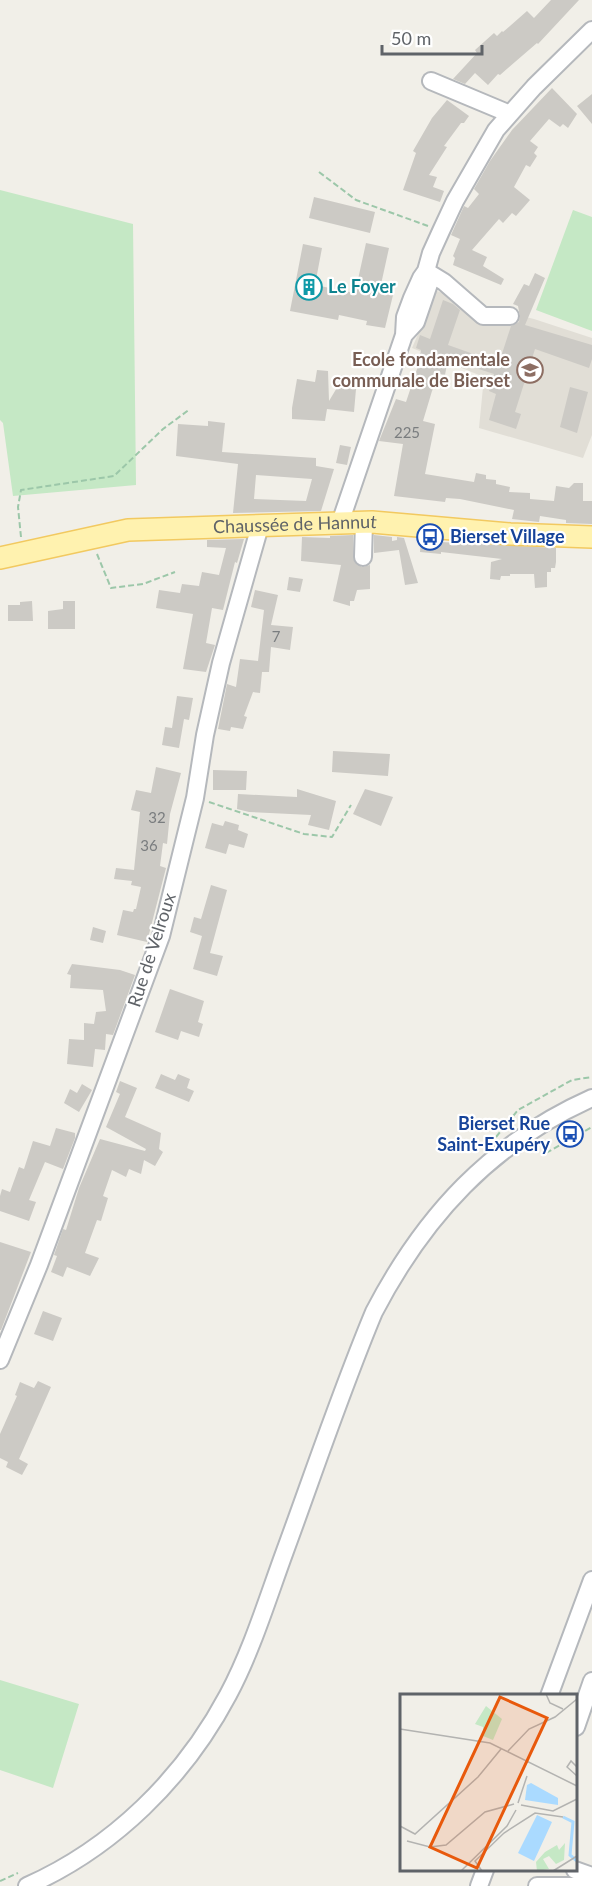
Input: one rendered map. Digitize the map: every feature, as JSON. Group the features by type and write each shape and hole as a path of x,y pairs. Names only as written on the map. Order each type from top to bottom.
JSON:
{"main road":[{"name":"Chaussée de Hannut","path":"0,558 128,530 364,522 510,534 592,537"}],"street":[{"path":"340,523 404,335 405,317 421,278 426,272 431,253 454,201 496,130 534,87 592,30"},
{"path":"431,81 510,114"},
{"path":"426,272 444,282 483,316 510,316"},
{"path":"363,557 364,522"},
{"name":"Rue de Velroux","path":"0,1360 39,1264 161,936 195,798 205,735 221,663 260,526"},
{"path":"27,1886 80,1857 138,1812 189,1757 218,1714 247,1653 370,1321 389,1283 420,1234 453,1196 491,1161 548,1120 592,1098"},
{"path":"549,1694 592,1580"},
{"path":"577,1724 592,1682"},
{"path":"577,1870 592,1876"},
{"path":"479,1886 484,1871"},
{"path":"537,1886 592,1886"}],"path":[{"path":"319,172 356,200 441,231"},
{"path":"23,552 18,507 21,490 114,477 163,429 190,409"},
{"path":"90,538 111,588 143,584 175,572"},
{"path":"195,798 304,834 332,837 351,805"},
{"path":"546,1153 592,1127"}],"shaded area":[{"name":"Ecole fondamentale communale de Bierset","path":"437,291 480,306 534,319 592,338 592,435 583,458 479,428 484,377 412,348"}],"green space":[{"path":"0,190 133,224 136,485 13,496 3,423 0,420"},
{"path":"573,210 592,217 592,331 536,310"},
{"path":"0,1680 79,1704 53,1788 0,1770"}],"building":[{"path":"551,0 579,0 538,44 500,75 498,74 488,85 475,73 465,84 453,79 477,53 475,50 494,33 497,36 503,32 527,11 534,18"},
{"path":"552,88 577,114 568,128 563,124 560,127 549,119 530,141 538,147 534,153 537,156 530,167 526,165 514,187 530,200 516,216 512,213 503,223 499,219 472,250 487,257 483,266 504,279 501,285 453,265 455,258 453,256 460,239 451,235 464,206 468,208 479,194 474,189 490,161 512,130"},
{"path":"592,94 592,124 577,106"},
{"path":"447,100 469,116 444,146 447,147 429,175 437,177 433,187 444,191 440,202 403,190 416,153 413,151 432,118"},
{"path":"314,197 375,212 370,233 309,218"},
{"name":"Le Foyer","path":"366,243 389,248 380,289 394,291 385,328 366,325 367,321 339,315 338,320 290,311 303,244 322,248 315,285 355,293"},
{"path":"535,273 545,278 525,325 592,345 592,359 589,368 535,349 515,412 521,414 516,429 489,420 496,394 489,391 494,374 448,359 445,375 440,374 423,421 435,424 425,474 474,482 476,473 486,475 486,479 496,480 496,484 510,487 509,492 530,493 530,499 554,501 556,486 569,488 574,483 583,483 583,501 592,501 592,524 566,523 566,520 540,516 539,522 512,519 514,510 460,499 446,498 445,502 394,496 403,444 379,441 396,399 406,402 418,366 421,350 416,348 420,335 430,339 443,300 460,310 448,345 499,363 511,326 519,322 518,306 513,304 524,284 529,286"},
{"path":"317,370 328,371 329,401 344,376 352,377 351,388 356,389 354,412 327,409 325,421 292,419 297,379 315,382"},
{"path":"570,387 588,392 577,433 560,427"},
{"path":"208,421 225,423 222,452 316,458 316,466 334,469 321,511 233,513 238,464 176,456 178,424 208,426","holes":["256,475 312,479 306,501 254,499"]},
{"path":"340,445 351,447 347,465 336,463"},
{"path":"353,535 354,561 362,567 370,565 370,589 357,590 354,601 350,601 350,606 333,601 341,565 301,561 302,537 330,538 330,536"},
{"path":"374,535 392,537 392,541 397,540 397,537 404,538 418,583 405,585 399,550 374,553"},
{"path":"244,539 237,563 235,562 223,610 212,608 206,643 215,645 206,672 183,669 193,614 156,608 159,590 180,593 182,584 199,586 202,572 219,575 226,548 207,547 207,540"},
{"path":"421,541 556,548 555,568 547,572 547,587 535,588 534,574 510,574 510,576 501,576 500,580 490,579 491,562 502,559 420,552"},
{"path":"289,577 303,579 300,592 287,590"},
{"path":"255,590 278,595 271,625 293,627 290,650 271,647 269,672 262,672 260,693 253,692 244,716 247,717 243,729 231,727 230,731 218,729 227,684 236,687 240,659 258,661 264,610 251,607"},
{"path":"32,601 33,621 8,621 8,605 20,605 20,602"},
{"path":"63,601 75,601 75,629 48,629 48,611 63,609"},
{"path":"177,696 193,698 189,720 184,719 179,748 162,745 165,727 172,728"},
{"path":"333,751 390,754 388,776 332,772"},
{"path":"156,767 181,773 170,814 167,844 163,843 160,866 166,868 147,942 117,935 123,910 133,912 136,909 141,887 131,885 132,881 114,879 116,868 134,870 140,812 131,810 136,790 151,793"},
{"path":"213,770 247,771 246,790 213,790"},
{"path":"297,789 336,801 329,830 308,825 311,815 249,812 237,809 238,794 297,797"},
{"path":"365,789 393,797 381,826 353,814"},
{"path":"225,821 239,825 238,830 248,834 244,848 229,844 226,854 205,848 212,823 223,826"},
{"path":"211,885 227,890 210,953 223,956 217,976 193,969 202,936 190,932 194,917 201,919"},
{"path":"93,927 106,931 103,943 90,940"},
{"path":"72,964 120,970 135,975 113,1035 106,1034 105,1050 95,1049 93,1067 67,1064 69,1039 84,1040 84,1023 94,1024 96,1012 106,1011 103,990 70,988 71,975 67,974"},
{"path":"170,989 204,1001 198,1022 203,1024 199,1037 181,1031 178,1040 155,1032"},
{"path":"161,1074 175,1080 178,1074 190,1079 187,1088 194,1091 189,1102 155,1088"},
{"path":"120,1081 137,1088 125,1117 161,1133 159,1149 163,1152 155,1166 144,1160 141,1174 129,1169 126,1177 112,1170 103,1196 108,1198 101,1221 97,1220 85,1253 99,1258 90,1276 67,1267 63,1277 51,1272 57,1256 54,1255 63,1229 66,1230 79,1188 100,1139 145,1151 146,1149 106,1127 120,1094 116,1092"},
{"path":"82,1084 92,1090 79,1112 64,1103 70,1089 77,1093"},
{"path":"56,1128 75,1133 75,1138 63,1169 45,1162 29,1200 36,1202 29,1221 0,1211 2,1189 10,1192 19,1167 24,1169 33,1141 50,1146"},
{"path":"0,1242 31,1252 1,1330 0,1330"},
{"path":"43,1311 62,1318 53,1341 34,1334"},
{"path":"38,1381 51,1387 19,1459 28,1464 22,1475 6,1467 8,1462 0,1458 0,1434 17,1396 15,1395 20,1382 34,1388"}],"place":[{"name":"Le Foyer","path":"309,287"},
{"name":"Ecole fondamentale communale de Bierset","path":"530,370"},
{"name":"Bierset Village","path":"430,537"},
{"name":"Bierset Rue Saint-Exupéry","path":"570,1134"}]}
